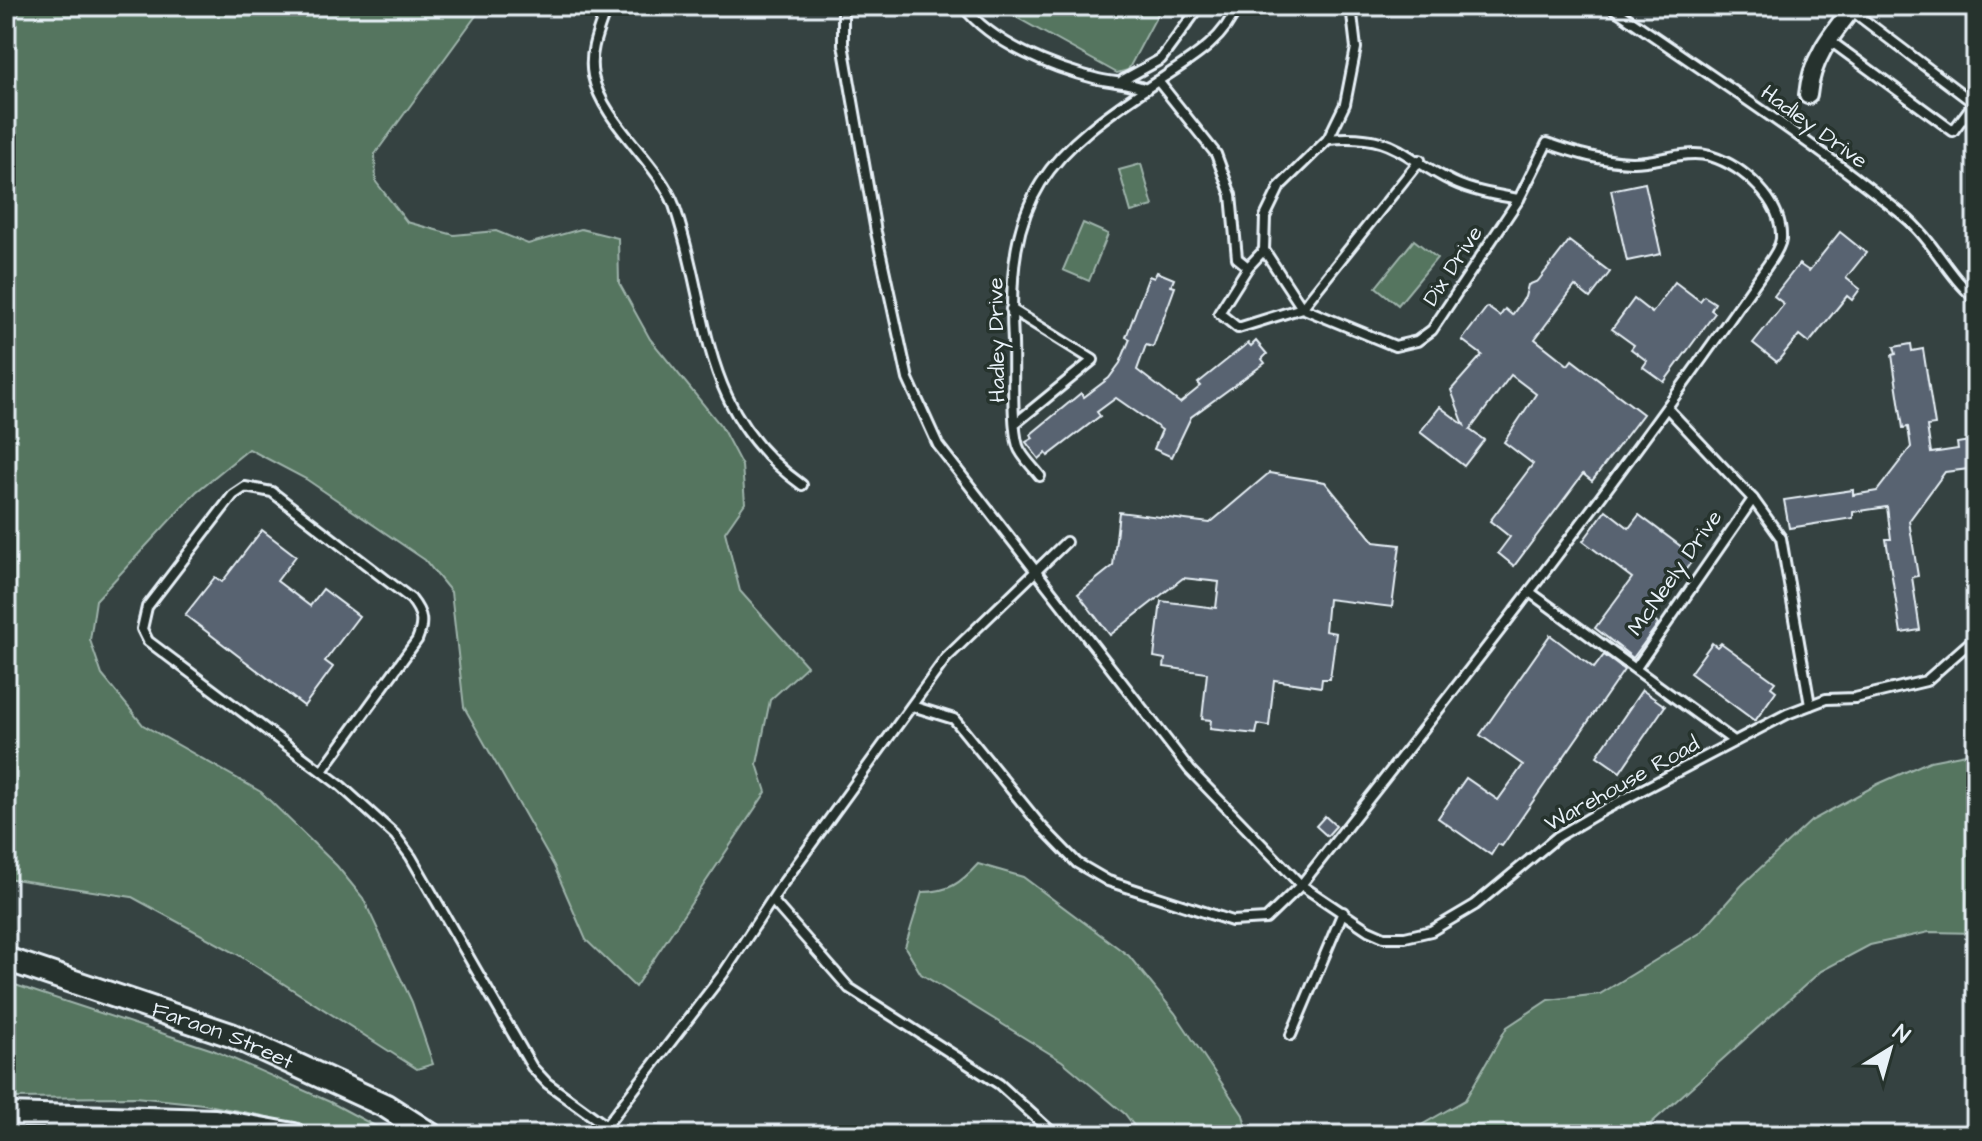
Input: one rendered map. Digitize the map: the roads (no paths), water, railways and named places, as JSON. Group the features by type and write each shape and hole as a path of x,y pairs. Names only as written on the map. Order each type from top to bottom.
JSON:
{"main road":[{"name":"Faraon Street","path":"6,959 231,1035 386,1106 431,1135"},
{"path":"6,1115 215,1121 294,1135"}],"street":[{"path":"1808,95 1810,74 1852,8"}],"lane":[{"path":"607,6 591,59 594,79 604,102 673,202 709,353 725,394 777,467 802,485"},
{"name":"Warehouse Road","path":"843,6 843,44 876,232 908,379 938,445 1190,770 1301,885 1368,930 1384,937 1405,937 1431,931 1475,905 1557,837 1734,741 1810,705 1926,681 1976,637"},
{"path":"963,6 971,16 1005,41 1053,65 1101,80 1123,80 1146,89"},
{"path":"1123,80 1161,59 1200,6"},
{"name":"Hadley Drive","path":"1040,476 1018,447 1011,309 1017,245 1027,207 1047,173 1075,140 1200,54 1222,33 1237,6"},
{"path":"1302,308 1264,250 1265,217 1280,186 1302,161 1328,139 1345,104 1356,48 1351,6"},
{"name":"Hadley Drive","path":"1610,6 1814,148 1907,218 1936,250 1962,288 1976,299"},
{"path":"1829,40 1953,131 1975,104 1852,8"},
{"path":"1158,81 1216,154 1231,195 1237,258 1248,267"},
{"path":"1328,139 1357,137 1393,145 1453,182 1485,193 1519,199"},
{"name":"Dix Drive","path":"1302,308 1395,346 1417,341 1432,330 1519,199 1547,143 1583,156 1631,162 1691,154 1710,156 1738,170 1765,193 1778,215 1781,241 1668,409"},
{"path":"1264,250 1248,267 1219,313 1238,328 1302,308 1420,160"},
{"path":"1011,309 1093,360 1017,422"},
{"path":"912,706 954,719 1041,826 1077,863 1108,881 1232,921 1266,919 1301,885 1531,593 1668,409"},
{"name":"McNeely Drive","path":"1531,593 1636,668 1753,499 1668,409"},
{"path":"322,771 417,640 423,625 420,611 411,599 272,492 245,487 233,495 147,607 142,629 148,641 369,809 411,857 532,1067 547,1083 606,1126"},
{"path":"1753,499 1781,538 1810,705"},
{"path":"599,1135 723,974 772,900 946,658 1066,542"},
{"path":"1636,668 1734,741"},
{"path":"772,900 849,988 999,1084 1055,1135"},
{"path":"1291,1035 1343,912"}]}
